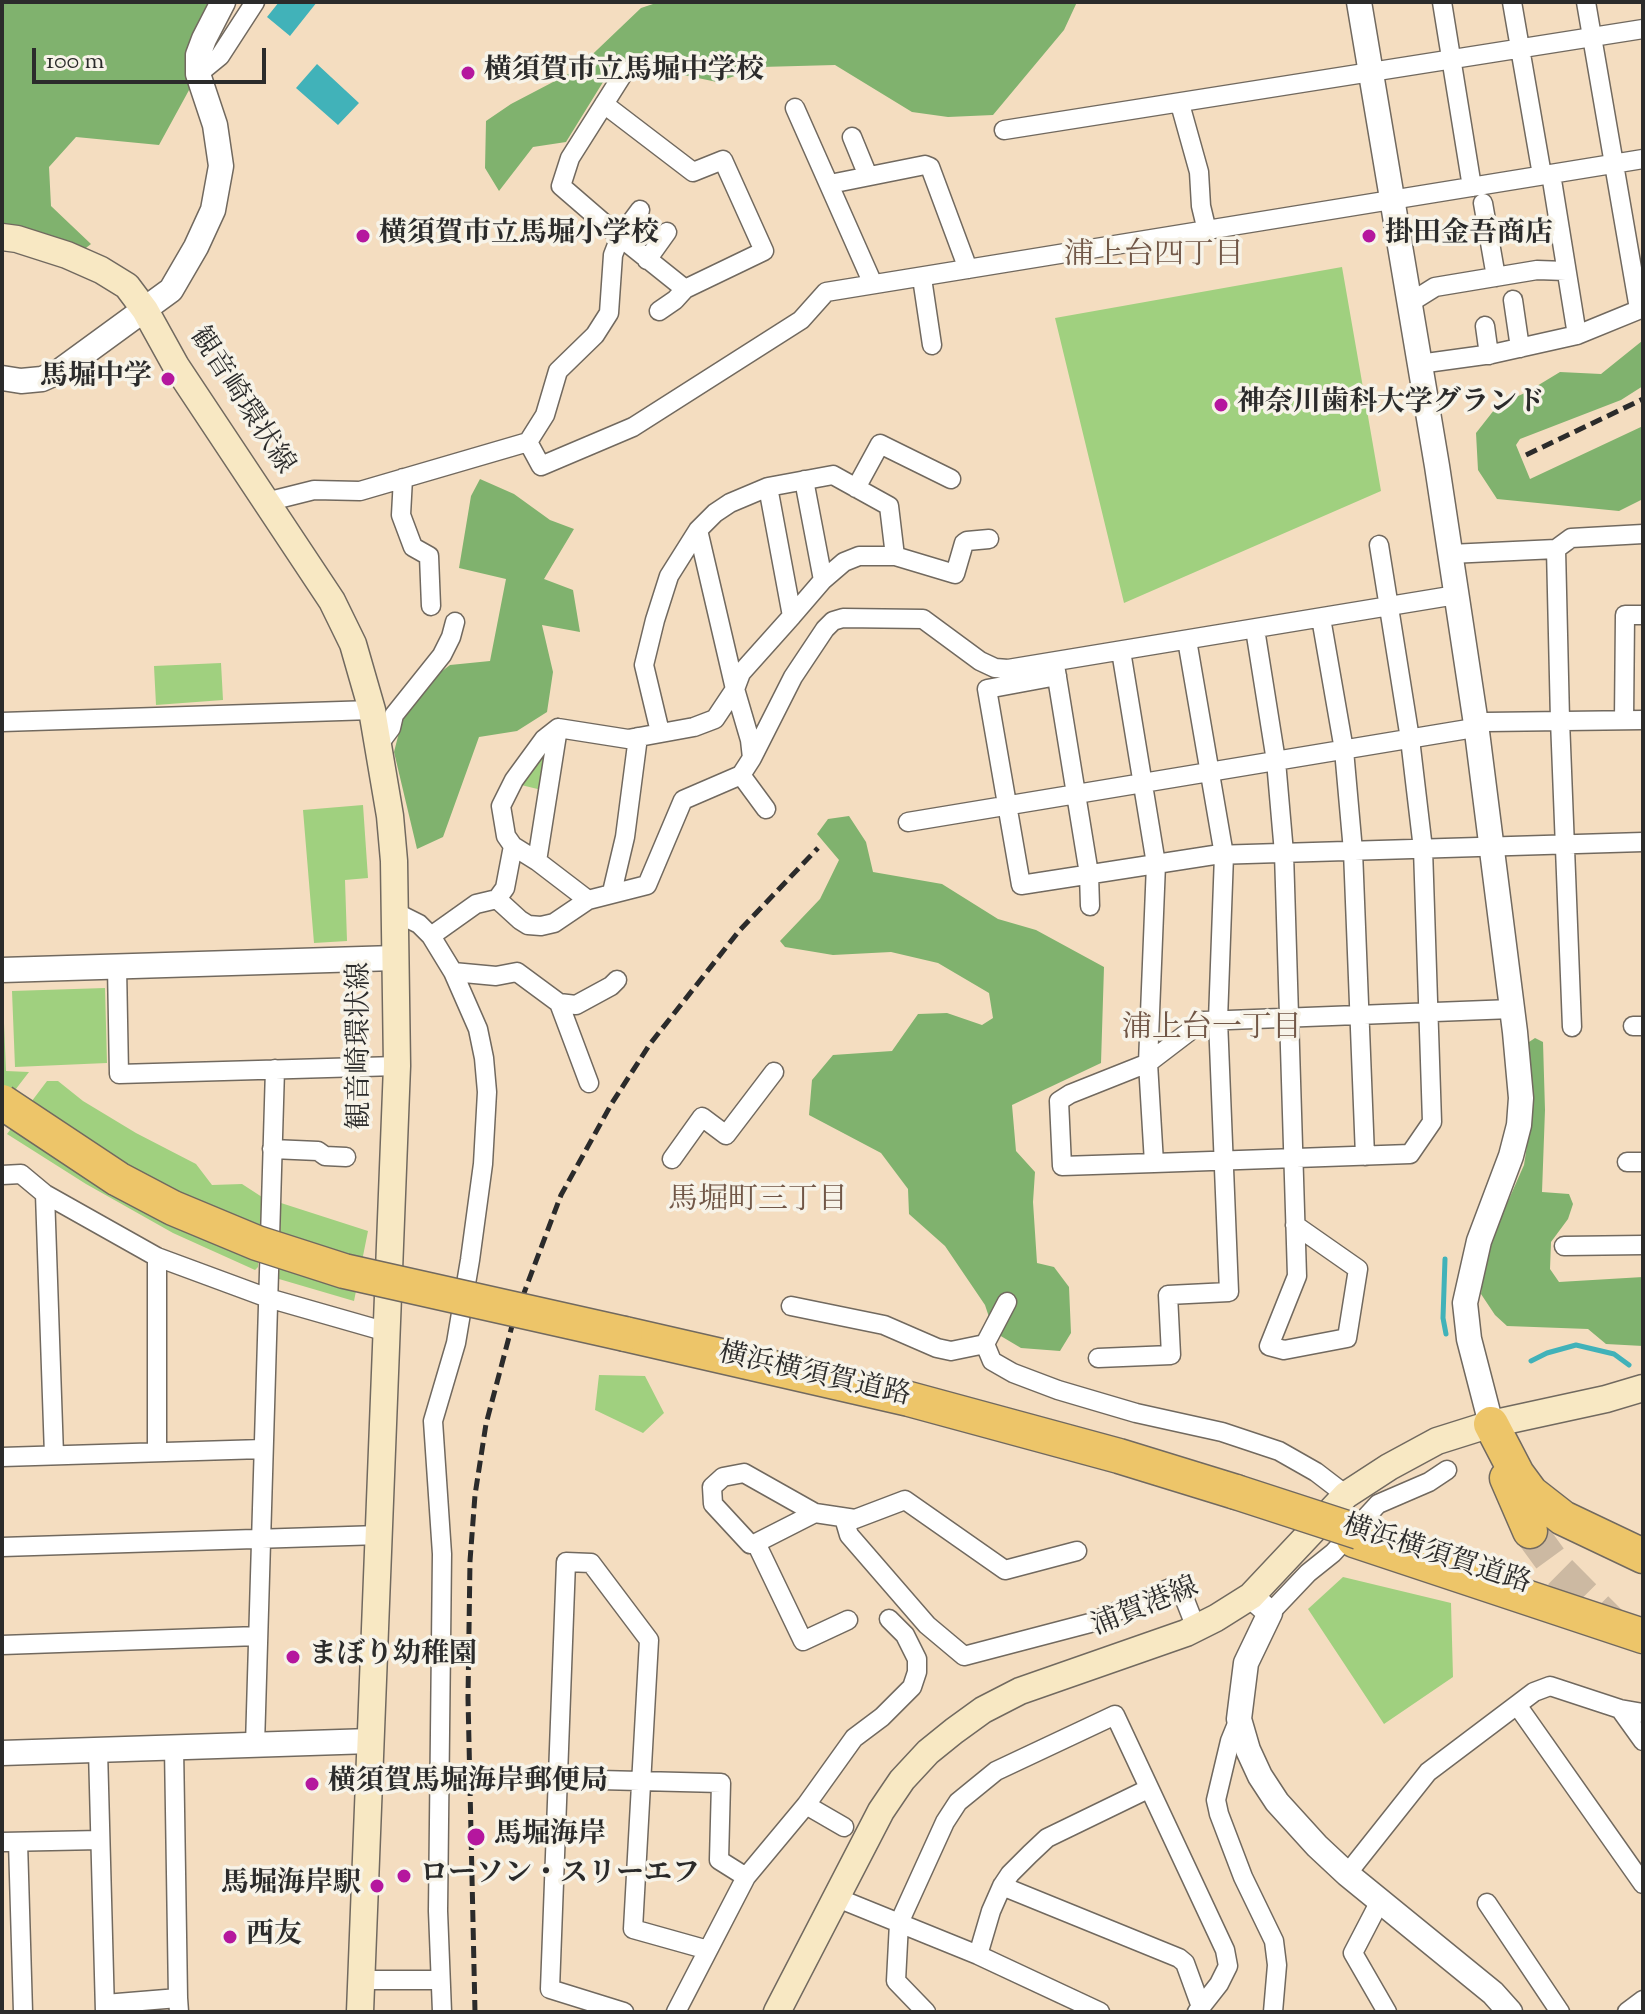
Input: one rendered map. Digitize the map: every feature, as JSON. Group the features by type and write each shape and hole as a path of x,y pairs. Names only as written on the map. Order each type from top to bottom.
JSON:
{"highway":[{"name":"横浜横須賀道路","path":"2,1102 118,1179 173,1208 257,1243 344,1271 953,1420 1235,1496 1643,1626"},
{"name":"横浜横須賀道路","path":"2,1113 59,1153 139,1201 197,1229 257,1252 340,1280 624,1339"},
{"path":"1479,1428 1530,1531"},
{"path":"1479,1428 1531,1493 1563,1518 1643,1556"},
{"name":"横浜横須賀道路","path":"1357,1536 1643,1636"}],"main road":[{"name":"観音崎環状線","path":"2,237 67,255 101,270 127,286 145,310 176,366 344,624 362,670 379,744 390,816 397,1066 360,2012"},
{"name":"浦賀港線","path":"777,2012 881,1811 902,1780 928,1752 983,1710 1020,1691 1260,1605 1346,1495 1437,1441 1643,1388"}],"street":[{"path":"2,378 21,381 42,379 60,371 171,290 196,247 213,210 219,188 220,146 198,74 198,55 223,2"},
{"path":"198,74 220,56 255,2"},
{"path":"1359,2 1411,302 1476,724 1521,1098 1519,1125 1511,1156 1479,1241 1465,1303 1479,1428"},
{"path":"1442,2 1472,187"},
{"path":"1512,2 1577,335"},
{"path":"1419,364 1489,355 1577,335 1641,309 1586,2"},
{"path":"1004,130 1643,29"},
{"path":"625,71 570,158 561,186 685,289"},
{"path":"604,104 693,172 723,160 764,251 685,289 659,311"},
{"path":"1180,104 1199,172 1201,206 1207,231"},
{"path":"795,108 873,284"},
{"path":"852,137 868,176"},
{"path":"528,442 541,466 633,427 801,320 826,292 1643,159"},
{"path":"830,184 925,165 930,167 968,269"},
{"path":"1483,203 1496,277"},
{"path":"266,502 314,490 360,491 528,442 545,415 558,371 595,335 609,313 613,255 620,237 640,210"},
{"path":"647,260 667,232"},
{"path":"1411,302 1435,287 1537,270 1566,271"},
{"path":"922,278 932,345"},
{"path":"1513,300 1520,348"},
{"path":"1485,326 1489,355"},
{"path":"856,488 880,444 951,479"},
{"path":"660,732 644,665 669,576 698,530 730,503 768,487 833,475 889,506 895,556"},
{"path":"403,478 401,515 413,547 429,556 431,606"},
{"path":"804,480 823,580"},
{"path":"768,487 792,616"},
{"path":"698,530 752,758"},
{"path":"1450,554 1556,549 1571,538 1643,534"},
{"path":"588,900 513,846 506,836 501,806 514,780 544,739 558,728 628,739 694,727 715,719 735,689 741,673 823,580 844,562 859,556 895,556 955,574 964,543 989,539"},
{"path":"1379,545 1410,739 1423,849 1428,1012 1432,1122 1410,1154 1062,1166 1059,1101 1148,1063 1203,1021 1218,1020 1289,1018 1428,1012 1512,1009"},
{"path":"1556,549 1572,1027"},
{"path":"1456,595 1121,651 987,689 1021,885 1224,855 1643,842"},
{"path":"1624,720 1625,615 1643,615"},
{"path":"497,899 528,925 541,926 554,923 588,900 647,885 683,800 741,775 793,677 833,621 843,618 917,617 995,668 1055,669"},
{"path":"1321,618 1344,750 1353,851 1365,1156"},
{"path":"379,744 391,728 394,715 442,655 455,622"},
{"path":"1255,629 1276,761 1284,853 1295,1225 1297,1276 1269,1346 1284,1350 1347,1338 1358,1269 1295,1225"},
{"path":"1098,1358 1171,1355 1168,1295 1229,1292 1218,1020 1224,855 1187,640"},
{"path":"1121,651 1156,864 1148,1063 1154,1163"},
{"path":"1055,669 1089,874 1090,906"},
{"path":"2,722 372,710"},
{"path":"908,822 1468,729 1476,724 1508,720 1643,720"},
{"path":"537,861 558,728"},
{"path":"612,892 625,837 638,737"},
{"path":"741,775 766,809"},
{"path":"431,936 476,904 497,899 505,888 513,846"},
{"path":"395,912 419,924 431,936 453,972 478,1029 487,1092 483,1164 470,1260 456,1343 433,1421 442,1554 439,1980 442,2012"},
{"path":"2,970 395,958"},
{"path":"117,967 119,1074 397,1066"},
{"path":"453,972 496,976 517,972 559,1003 576,1005 617,980"},
{"path":"559,1003 589,1083"},
{"path":"255,1745 275,1069"},
{"path":"672,1159 702,1117 726,1135 774,1072"},
{"path":"272,1149 318,1151 325,1156 346,1157"},
{"path":"2,1175 21,1174 45,1194 157,1257 268,1298 387,1332"},
{"path":"45,1194 54,1455"},
{"path":"1564,1246 1643,1245"},
{"path":"157,1257 157,1452"},
{"path":"1007,1302 985,1344 992,1361 1013,1373 1071,1394 1136,1413 1222,1432 1279,1451 1316,1472 1346,1495"},
{"path":"791,1306 879,1319 951,1351 985,1344"},
{"path":"2,1457 263,1449"},
{"path":"1273,2012 1277,1965 1274,1941 1243,1877 1216,1800 1230,1741 1239,1719 1246,1663 1260,1605 1333,1553 1378,1504 1429,1482 1447,1470"},
{"path":"815,1513 750,1544 713,1504 712,1487 723,1477 744,1473 815,1513 855,1519 905,1500 1005,1570 1077,1551"},
{"path":"844,1518 849,1535 927,1625 964,1656 1090,1623 1170,1588 1183,1595 1196,1628"},
{"path":"2,1547 380,1535"},
{"path":"756,1543 803,1641 848,1620"},
{"path":"624,2012 550,1989 566,1562 591,1563 649,1640 633,1929 708,1950"},
{"path":"676,2012 746,1877 806,1805 854,1738 882,1717 912,1687 917,1659 905,1635 889,1619"},
{"path":"910,1644 927,1625"},
{"path":"2,1645 258,1636"},
{"path":"1347,1874 1428,1772 1534,1692 1550,1686 1620,1709 1643,1713"},
{"path":"1517,1705 1643,1884"},
{"path":"1620,1709 1643,1741"},
{"path":"926,2012 896,1981 899,1923 945,1822 958,1802 996,1771 1115,1715 1225,1950 1228,1966 1219,1984 1199,2009"},
{"path":"1239,1719 1254,1763 1277,1802 1298,1828 1347,1874 1493,1993 1510,2012"},
{"path":"2,1753 371,1741"},
{"path":"98,1750 105,2008 179,2005 174,1747"},
{"path":"559,1779 721,1783 719,1860 746,1877"},
{"path":"978,1955 1002,1886 1010,1874 1047,1838 1148,1789"},
{"path":"806,1805 844,1827"},
{"path":"23,2012 10,1842 100,1840"},
{"path":"1002,1886 1179,1958 1185,1963 1199,2009"},
{"path":"835,1897 978,1955 1091,2010"},
{"path":"1380,1901 1353,1953 1387,2012"},
{"path":"1487,1903 1560,2012"},
{"path":"361,1980 439,1980"},
{"path":"1627,2012 1643,2000"}],"green space":[{"path":"2,2 234,2 235,6 159,145 76,137 49,167 51,206 91,244 68,262 2,241"},
{"path":"659,2 1077,2 1064,30 993,115 948,117 912,112 835,65 761,67 717,82 616,61 566,142 533,147 499,191 485,168 486,121 511,104 576,70 641,8"},
{"name":"神奈川歯科大学グランド","path":"1342,267 1381,491 1124,603 1055,318"},
{"path":"1642,341 1643,386 1621,400 1520,439 1516,445 1530,479 1643,426 1643,499 1619,511 1497,499 1478,470 1476,433 1498,405 1560,372 1601,374"},
{"path":"480,479 514,494 550,520 574,529 544,579 573,590 580,632 542,625 553,672 547,712 517,731 479,737 443,837 417,849 394,752 408,697 450,665 490,661 506,579 459,568 471,496"},
{"path":"221,663 223,700 156,705 154,666"},
{"path":"548,750 546,791 521,785"},
{"path":"363,805 368,878 345,880 347,941 314,943 303,810"},
{"path":"849,816 866,842 873,872 942,884 998,919 1036,930 1104,967 1101,1063 1012,1105 1016,1151 1035,1172 1033,1202 1037,1263 1054,1267 1069,1287 1071,1333 1060,1351 1021,1348 994,1332 985,1305 945,1246 909,1214 908,1189 881,1153 809,1115 812,1080 833,1055 892,1051 918,1014 947,1013 982,1025 993,1018 989,993 938,963 891,952 833,955 785,947 780,941 820,899 839,860 817,834 828,819"},
{"path":"105,988 107,1063 15,1067 12,991"},
{"path":"3,999 6,1071 29,1072 2,1107"},
{"path":"1535,1038 1543,1042 1545,1110 1542,1192 1569,1194 1573,1204 1568,1219 1551,1242 1550,1269 1559,1282 1643,1277 1643,1346 1606,1344 1588,1329 1507,1326 1481,1294 1487,1249 1524,1165 1530,1126 1526,1044"},
{"path":"47,1081 58,1081 83,1101 136,1133 196,1164 212,1185 242,1184 262,1197 258,1267 255,1270 173,1233 86,1184 7,1134"},
{"path":"281,1203 368,1231 354,1301 279,1279"},
{"path":"599,1375 645,1376 664,1413 643,1433 595,1410"},
{"path":"1343,1577 1451,1603 1453,1677 1384,1724 1308,1609"}],"water":[{"path":"279,2 317,2 290,36 267,17"},
{"path":"317,64 359,103 338,125 296,88"}],"waterway":[{"path":"1445,1259 1443,1318 1446,1334"},
{"path":"1531,1361 1576,1345 1614,1354 1629,1365"}],"tunnel":[{"path":"1530,1531 1560,1572 1617,1629"}],"railway":[{"path":"1526,455 1643,399"},
{"path":"475,2012 468,1698 470,1561 475,1495 486,1424 513,1322 561,1195 612,1103 650,1044 739,931 818,848"}],"place":[{"name":"横須賀市立馬堀中学校","path":"468,73"},
{"name":"横須賀市立馬堀小学校","path":"363,236"},
{"name":"掛田金吾商店","path":"1369,236"},
{"name":"馬堀中学","path":"168,379"},
{"name":"神奈川歯科大学グランド","path":"1221,405"},
{"name":"まぼり幼稚園","path":"293,1657"},
{"name":"横須賀馬堀海岸郵便局","path":"312,1784"},
{"name":"馬堀海岸","path":"476,1837"},
{"name":"ローソン・スリーエフ","path":"404,1876"},
{"name":"馬堀海岸駅","path":"377,1886"},
{"name":"西友","path":"230,1937"}],"district":[{"name":"浦上台四丁目","path":"1154,258"},
{"name":"浦上台一丁目","path":"1212,1031"},
{"name":"馬堀町三丁目","path":"758,1203"}]}
